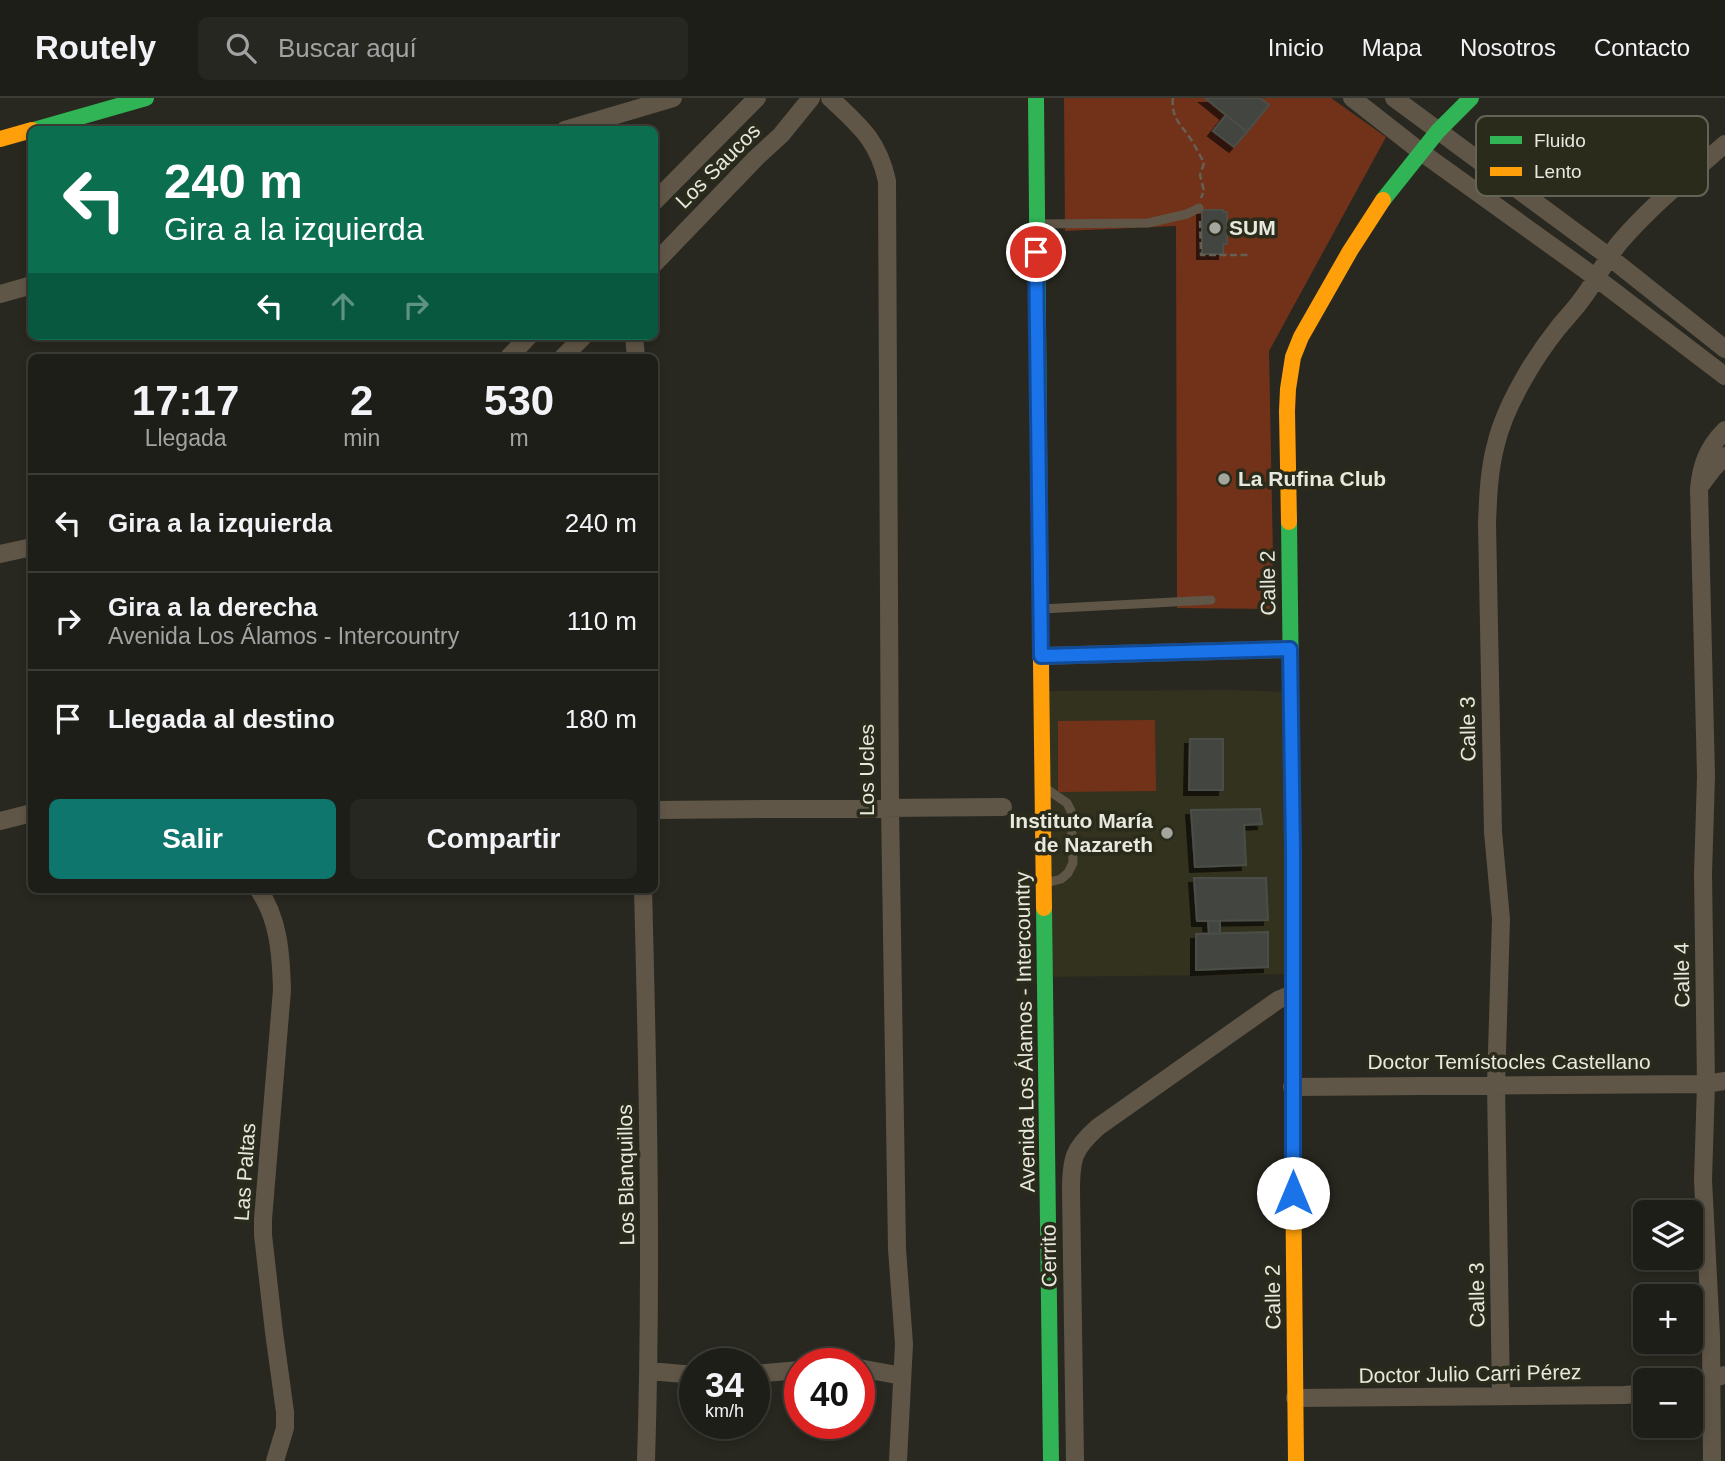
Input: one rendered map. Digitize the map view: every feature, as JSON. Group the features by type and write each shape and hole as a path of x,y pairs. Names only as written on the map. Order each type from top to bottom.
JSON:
{"main road":[{"path":"47,126 146,98"},
{"name":"Avenida Los Álamos - Intercountry","path":"1037,98 1036,224 1051,1461"},
{"name":"Calle 2","path":"1296,1461 1292,1087 1293,851 1287,411 1289,373 1301,337 1376,209 1438,131 1471,98"},
{"path":"0,139 28,131"}],"street":[{"path":"578,126 673,98"},
{"name":"Los Saucos","path":"658,198 757,98"},
{"name":"Los Saucos","path":"658,260 781,135 811,98"},
{"name":"Los Ucles","path":"830,98 863,129 883,163 887,181 890,807 897,1250 904,1326 898,1461"},
{"path":"1352,98 1476,192"},
{"path":"1394,98 1476,159"},
{"name":"Calle 3","path":"1708,159 1725,144"},
{"path":"1482,196 1725,376"},
{"path":"1526,196 1608,256 1725,349"},
{"name":"Calle 3","path":"1501,1396 1496,1086 1501,919 1493,832 1488,488 1496,442 1517,393 1540,352 1588,291 1608,256 1666,196"},
{"path":"0,294 28,286"},
{"path":"512,354 525,340"},
{"path":"566,354 580,340"},
{"name":"Calle 4","path":"1712,1461 1718,1377 1703,1180 1706,1084 1703,874 1706,776 1699,489 1700,474 1709,449 1725,430"},
{"path":"1699,489 1725,456"},
{"path":"0,554 28,548"},
{"path":"1041,656 1290,649"},
{"path":"658,810 1003,807"},
{"path":"1,822 28,814"},
{"name":"Las Paltas","path":"261,893 267,902 276,930 282,990 263,1219 285,1412 285,1428 275,1461"},
{"name":"Los Blanquillos","path":"643,893 649,1371 646,1461"},
{"name":"Cerrito","path":"1075,1461 1071,1191 1073,1160 1078,1147 1098,1126 1278,1000 1292,994"},
{"name":"Doctor Temístocles Castellano","path":"1292,1087 1725,1082"},
{"path":"649,1371 679,1374"},
{"path":"875,1371 902,1376"},
{"name":"Doctor Julio Carri Pérez","path":"1295,1398 1633,1394"}],"lane":[{"path":"1036,224 1148,223 1174,218 1199,208"},
{"path":"1041,609 1211,600"},
{"path":"1044,787 1067,803 1071,811 1073,863 1062,879 1044,883"}],"path":[{"path":"1174,98 1172,108 1175,117 1204,163 1200,175 1204,191 1199,202 1201,254 1248,255"}],"shaded area":[{"name":"La Rufina Club","path":"1064,98 1331,98 1386,137 1269,351 1274,609 1177,608 1176,226 1065,231"},
{"name":"Instituto María de Nazareth","path":"1049,691 1286,692 1289,974 1045,977"},
{"path":"1155,720 1156,791 1058,792 1058,721"}],"building":[{"path":"1205,98 1260,98 1269,105 1247,132"},
{"path":"1226,115 1247,132 1234,147 1213,131"},
{"name":"SUM","path":"1202,210 1227,212 1227,244 1223,244 1223,254 1202,254"},
{"path":"1190,739 1223,739 1223,790 1189,790"},
{"path":"1260,809 1262,824 1244,825 1246,865 1195,867 1191,810"},
{"path":"1194,878 1266,878 1268,920 1197,921"},
{"path":"1208,921 1220,921 1220,934 1209,934"},
{"path":"1268,932 1268,967 1196,970 1196,934"}],"traffic: fast":[{"path":"48,126 146,98"},
{"path":"1036,98 1041,662"},
{"path":"1383,200 1438,131 1471,98"},
{"path":"1289,522 1293,1162"},
{"path":"1044,908 1051,1461"}],"traffic: slow":[{"path":"0,139 28,131"},
{"path":"1289,522 1287,411 1293,357 1301,337 1350,251 1383,200"},
{"path":"1041,662 1044,908"},
{"path":"1293,1162 1296,1461"}],"place":[{"name":"SUM","path":"1215,228"},
{"name":"La Rufina Club","path":"1224,479"},
{"name":"Instituto María de Nazareth","path":"1167,833"}],"route":[{"path":"1036,252 1041,656 1290,649 1293,1193"}]}
